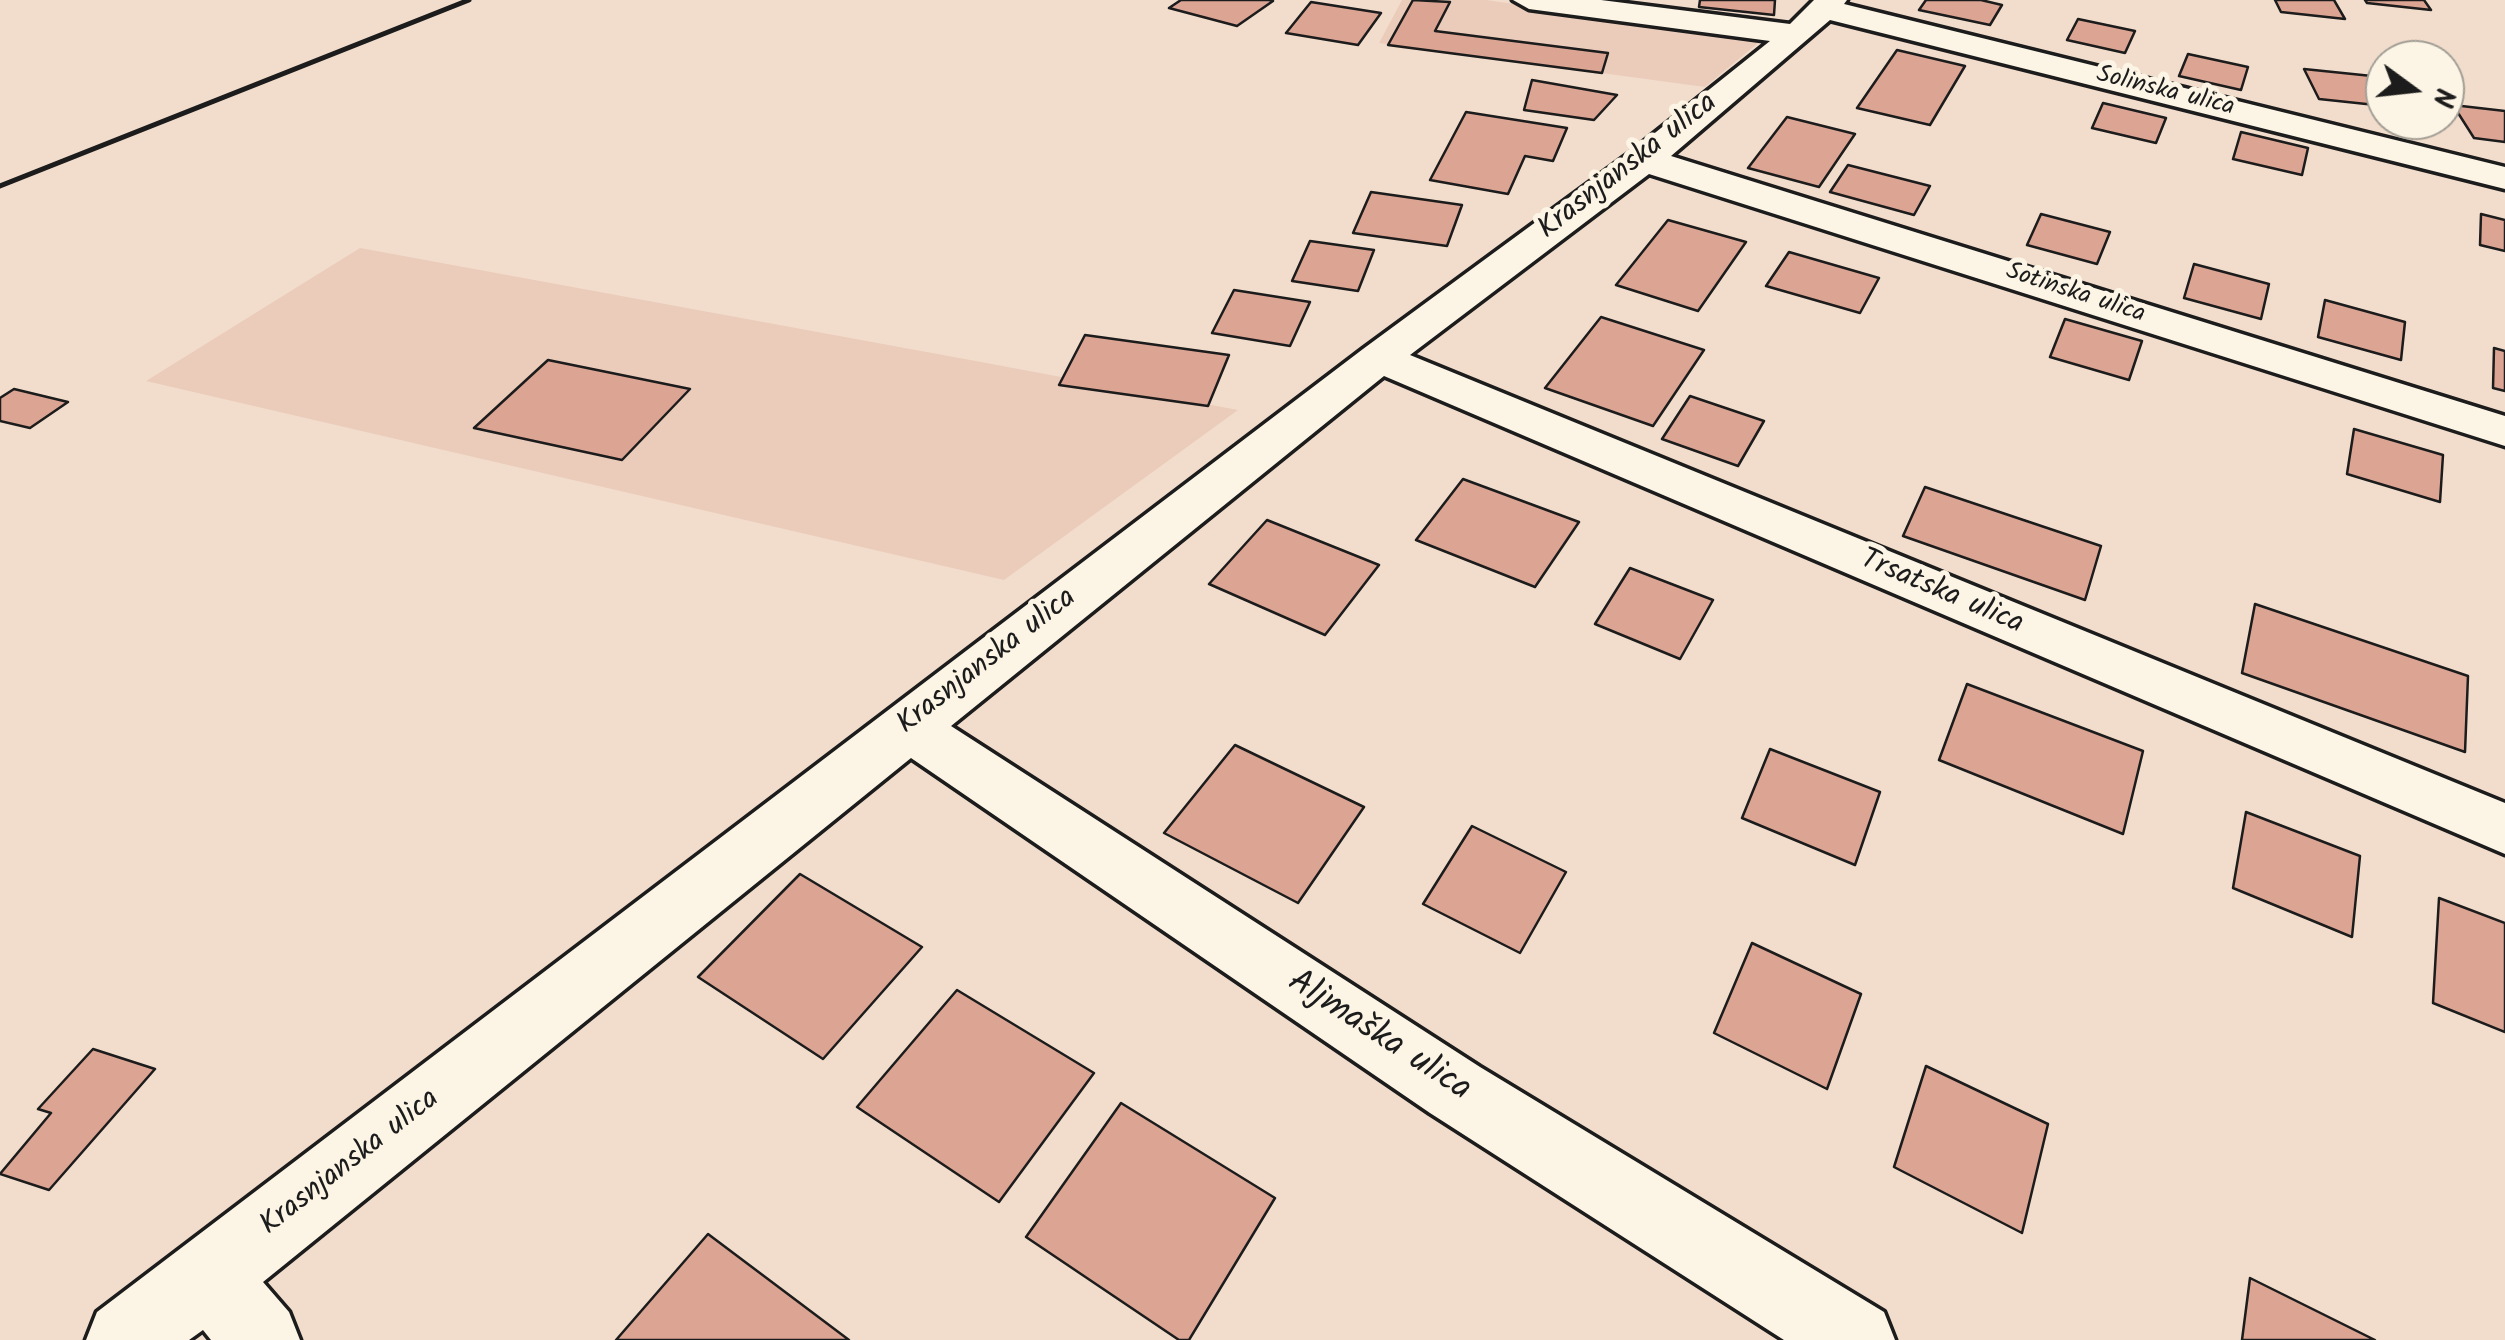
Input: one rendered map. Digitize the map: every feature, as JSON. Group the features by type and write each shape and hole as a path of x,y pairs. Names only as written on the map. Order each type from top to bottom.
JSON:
{"street":[{"name":"Solinska ulica","path":"1529,0 1818,15 2505,178"},
{"name":"Krasnjanska ulica","path":"125,1340 1379,358 1644,160 1818,15"},
{"name":"Sotinska ulica","path":"1644,160 2505,431"},
{"name":"Trsatska ulica","path":"1379,358 2505,829"},
{"name":"Aljmaška ulica","path":"907,726 1455,1090 1856,1340"},
{"path":"209,1276 261,1340"}],"shaded area":[{"path":"1402,0 1486,0 1763,39 1705,87 1379,43"},
{"path":"360,248 1238,410 1004,580 146,381"}],"building":[{"path":"1181,0 1273,1 1237,26 1169,8"},
{"path":"1413,0 1450,2 1435,31 1608,53 1602,73 1388,45"},
{"path":"1700,0 1775,0 1774,15 1699,7"},
{"path":"1926,0 1981,0 2002,5 1990,25 1919,10"},
{"path":"2275,0 2334,0 2345,19 2281,12"},
{"path":"2365,0 2424,0 2431,10 2367,3"},
{"path":"1311,2 1381,13 1358,45 1286,33"},
{"path":"2078,19 2135,31 2125,53 2067,40"},
{"path":"1897,50 1965,66 1930,125 1857,108"},
{"path":"2188,54 2248,67 2241,90 2179,76"},
{"path":"2304,69 2365,75 2365,104 2319,99"},
{"path":"1532,80 1617,95 1594,120 1524,110"},
{"path":"2103,103 2166,118 2156,143 2092,128"},
{"path":"2465,106 2505,111 2505,142 2474,138 2465,124"},
{"path":"1466,112 1567,128 1553,161 1525,156 1508,194 1430,180"},
{"path":"1787,117 1855,134 1819,187 1748,168"},
{"path":"2241,132 2308,148 2302,175 2233,159"},
{"path":"1848,165 1930,186 1914,215 1830,192"},
{"path":"1371,192 1462,205 1447,246 1353,233"},
{"path":"2041,214 2110,232 2097,264 2027,245"},
{"path":"2481,214 2505,220 2505,251 2480,245"},
{"path":"1668,220 1746,242 1698,311 1616,285"},
{"path":"1310,241 1374,250 1358,291 1292,281"},
{"path":"1789,252 1879,278 1860,313 1766,286"},
{"path":"2194,264 2269,284 2261,319 2184,298"},
{"path":"1234,290 1310,302 1290,346 1212,333"},
{"path":"2325,300 2405,322 2401,360 2318,337"},
{"path":"1601,317 1704,350 1653,426 1545,388"},
{"path":"2065,319 2142,341 2129,380 2050,357"},
{"path":"1085,335 1229,355 1208,406 1059,385"},
{"path":"2494,348 2505,351 2505,391 2493,388"},
{"path":"548,360 690,389 622,460 474,428"},
{"path":"14,389 68,402 30,428 0,421 0,398"},
{"path":"1690,396 1764,421 1738,466 1662,439"},
{"path":"2354,429 2443,455 2440,502 2347,474"},
{"path":"1463,479 1579,522 1535,587 1416,540"},
{"path":"1925,487 2101,546 2085,600 1903,536"},
{"path":"1267,520 1379,565 1325,635 1209,584"},
{"path":"1630,568 1713,600 1680,659 1595,624"},
{"path":"2255,604 2468,676 2465,752 2242,673"},
{"path":"1967,684 2143,751 2123,834 1939,760"},
{"path":"1235,745 1364,807 1298,903 1164,833"},
{"path":"1770,749 1880,792 1855,865 1742,818"},
{"path":"2246,812 2360,856 2352,937 2233,888"},
{"path":"1472,826 1566,872 1520,953 1423,904"},
{"path":"800,874 922,947 823,1059 698,977"},
{"path":"2439,898 2505,923 2505,1032 2433,1003"},
{"path":"1752,943 1861,994 1827,1089 1714,1033"},
{"path":"957,990 1094,1073 999,1202 857,1107"},
{"path":"93,1049 155,1069 49,1190 0,1174 51,1113 38,1109"},
{"path":"1926,1066 2048,1124 2022,1233 1894,1167"},
{"path":"1121,1103 1275,1198 1189,1340 1179,1340 1026,1237"},
{"path":"708,1234 849,1340 616,1340"},
{"path":"2250,1278 2375,1340 2242,1340"}],"railway":[{"path":"0,186 469,0"}]}
